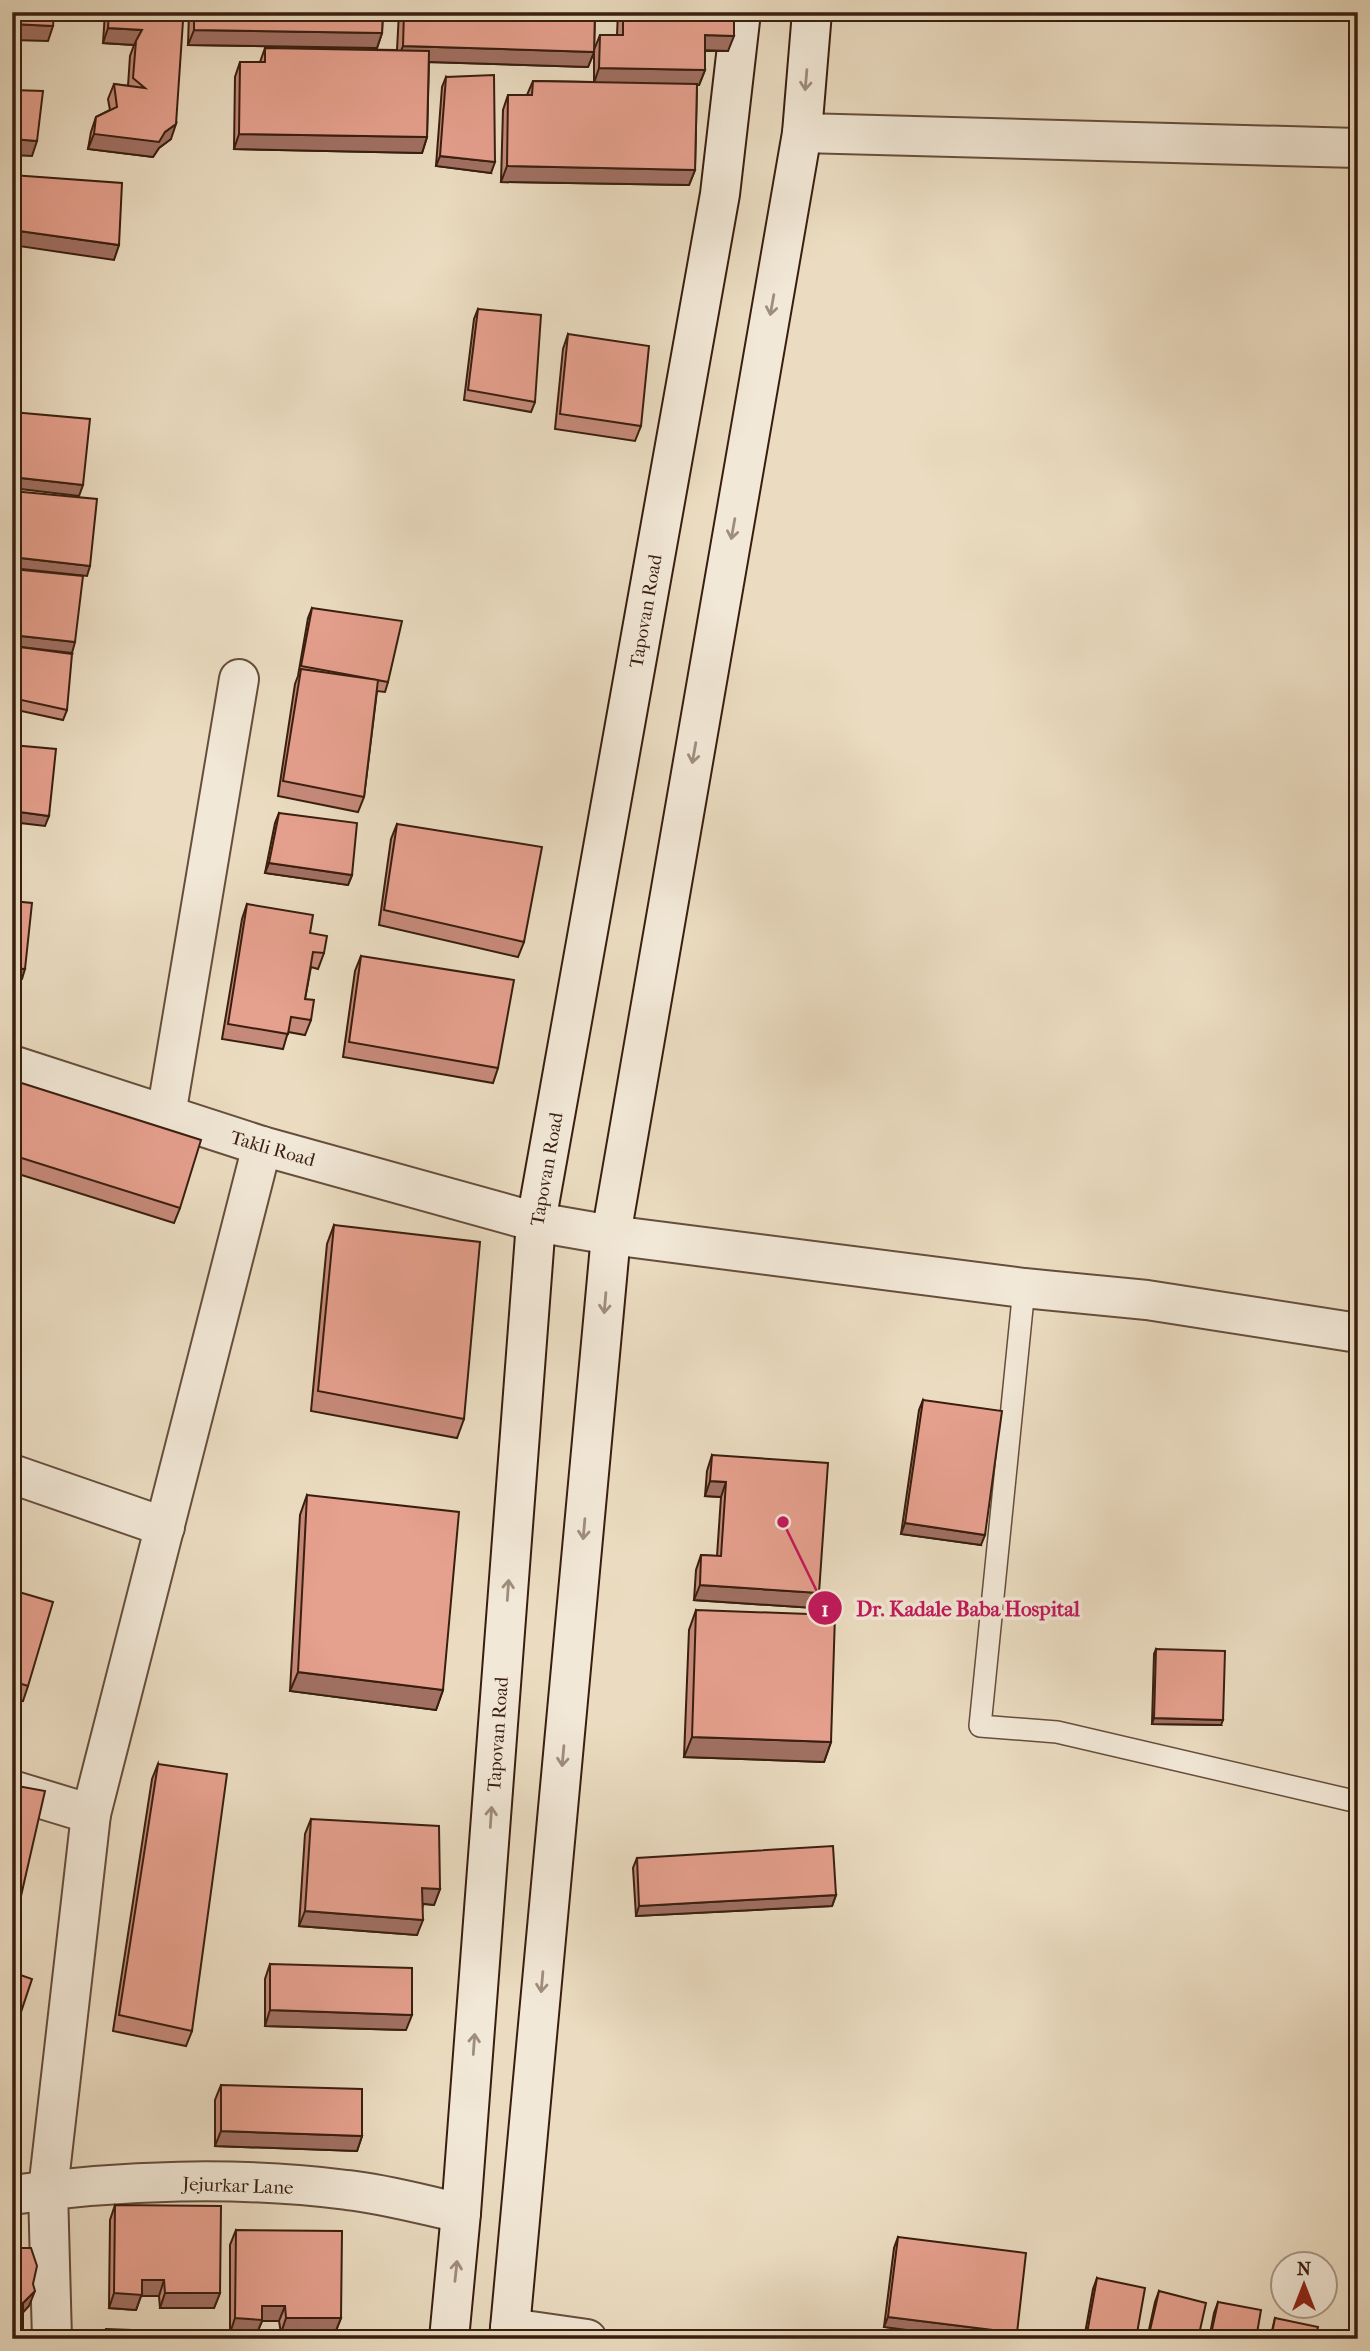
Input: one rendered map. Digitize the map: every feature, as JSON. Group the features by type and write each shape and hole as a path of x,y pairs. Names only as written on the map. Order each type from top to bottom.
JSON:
{"main road":[{"name":"Tapovan Road","path":"449,2339 461,2213 536,1222 720,194 741,12"},
{"path":"587,2339 509,2333 611,1235 802,133 812,12"},
{"path":"802,133 1358,148"},
{"path":"166,1115 239,679"},
{"name":"Takli Road","path":"12,1065 262,1146 536,1222 611,1235 1024,1288 1147,1300 1358,1333"},
{"path":"52,2339 30,2193 91,1814 262,1146"},
{"path":"12,1474 165,1527"},
{"path":"12,1790 91,1814"},
{"name":"Jejurkar Lane","path":"30,2193 144,2183 223,2181 348,2190 461,2213"}],"lane":[{"path":"1024,1288 980,1726 1057,1732 1358,1802"}],"building":[{"path":"12,12 54,12 53,26 12,24"},
{"path":"109,12 159,12 158,19 183,21 176,124 165,132 159,142 94,134 96,117 117,107 114,84 145,88 133,78 136,41 142,30 108,28"},
{"path":"194,12 383,12 382,33 194,30"},
{"path":"404,12 595,12 594,52 403,46"},
{"path":"623,12 734,12 734,36 705,35 705,70 599,68 600,35 623,35"},
{"path":"265,48 429,51 427,137 239,134 240,62 265,62"},
{"path":"494,75 495,162 440,156 446,77"},
{"path":"533,81 697,84 695,170 507,166 508,95 532,95"},
{"path":"12,90 43,91 37,141 12,139"},
{"path":"12,175 122,183 119,245 12,230"},
{"path":"478,309 541,315 535,402 468,390"},
{"path":"568,334 649,346 641,426 560,414"},
{"path":"12,412 90,419 83,485 12,477"},
{"path":"12,491 97,499 90,566 12,557"},
{"path":"12,569 83,576 75,642 12,635"},
{"path":"312,608 402,621 388,682 301,666"},
{"path":"12,646 72,654 67,710 12,698"},
{"path":"301,669 378,680 364,797 283,781"},
{"path":"12,745 56,749 49,816 12,811"},
{"path":"279,813 357,823 352,875 269,863"},
{"path":"397,824 542,847 524,942 384,910"},
{"path":"12,901 32,903 25,969 12,968"},
{"path":"247,904 313,915 310,933 327,936 324,953 313,952 305,999 314,1000 311,1020 291,1017 288,1034 228,1024"},
{"path":"361,956 514,980 498,1068 349,1042"},
{"path":"12,1080 201,1140 180,1208 12,1155"},
{"path":"334,1225 480,1242 464,1419 318,1391"},
{"path":"923,1400 1002,1411 985,1535 905,1523"},
{"path":"712,1455 828,1463 819,1593 700,1585 701,1555 721,1556 726,1482 710,1481"},
{"path":"12,1485 18,1487 12,1505"},
{"path":"307,1495 459,1512 443,1690 298,1672"},
{"path":"12,1590 53,1602 28,1686 12,1681"},
{"path":"696,1610 835,1615 831,1742 692,1737"},
{"path":"1156,1649 1225,1651 1223,1720 1154,1718"},
{"path":"158,1764 227,1774 192,2031 119,2015"},
{"path":"12,1785 45,1791 21,1896 12,1894"},
{"path":"311,1819 439,1826 440,1889 422,1888 423,1920 305,1911"},
{"path":"833,1846 836,1895 639,1906 637,1858"},
{"path":"270,1964 412,1968 412,2015 270,2010"},
{"path":"12,1972 32,1979 12,2039"},
{"path":"221,2085 362,2089 362,2136 221,2131"},
{"path":"115,2205 221,2206 220,2293 165,2293 164,2280 142,2280 142,2295 114,2293"},
{"path":"236,2230 342,2231 341,2318 286,2318 285,2306 262,2306 262,2320 235,2318"},
{"path":"898,2237 1026,2253 1017,2333 888,2317"},
{"path":"12,2248 31,2248 37,2266 33,2284 35,2291 23,2303 23,2333 12,2333"},
{"path":"1097,2278 1145,2288 1136,2339 1086,2339"},
{"path":"1159,2291 1206,2303 1198,2339 1148,2339"},
{"path":"1218,2302 1261,2310 1256,2339 1210,2339"},
{"path":"1275,2320 1318,2327 1315,2339 1271,2339"},
{"path":"106,2329 184,2332 184,2339 105,2339"},
{"path":"1335,2334 1358,2338 1358,2339 1334,2339"}],"place":[{"name":"Dr. Kadale Baba Hospital","path":"783,1522"}]}
